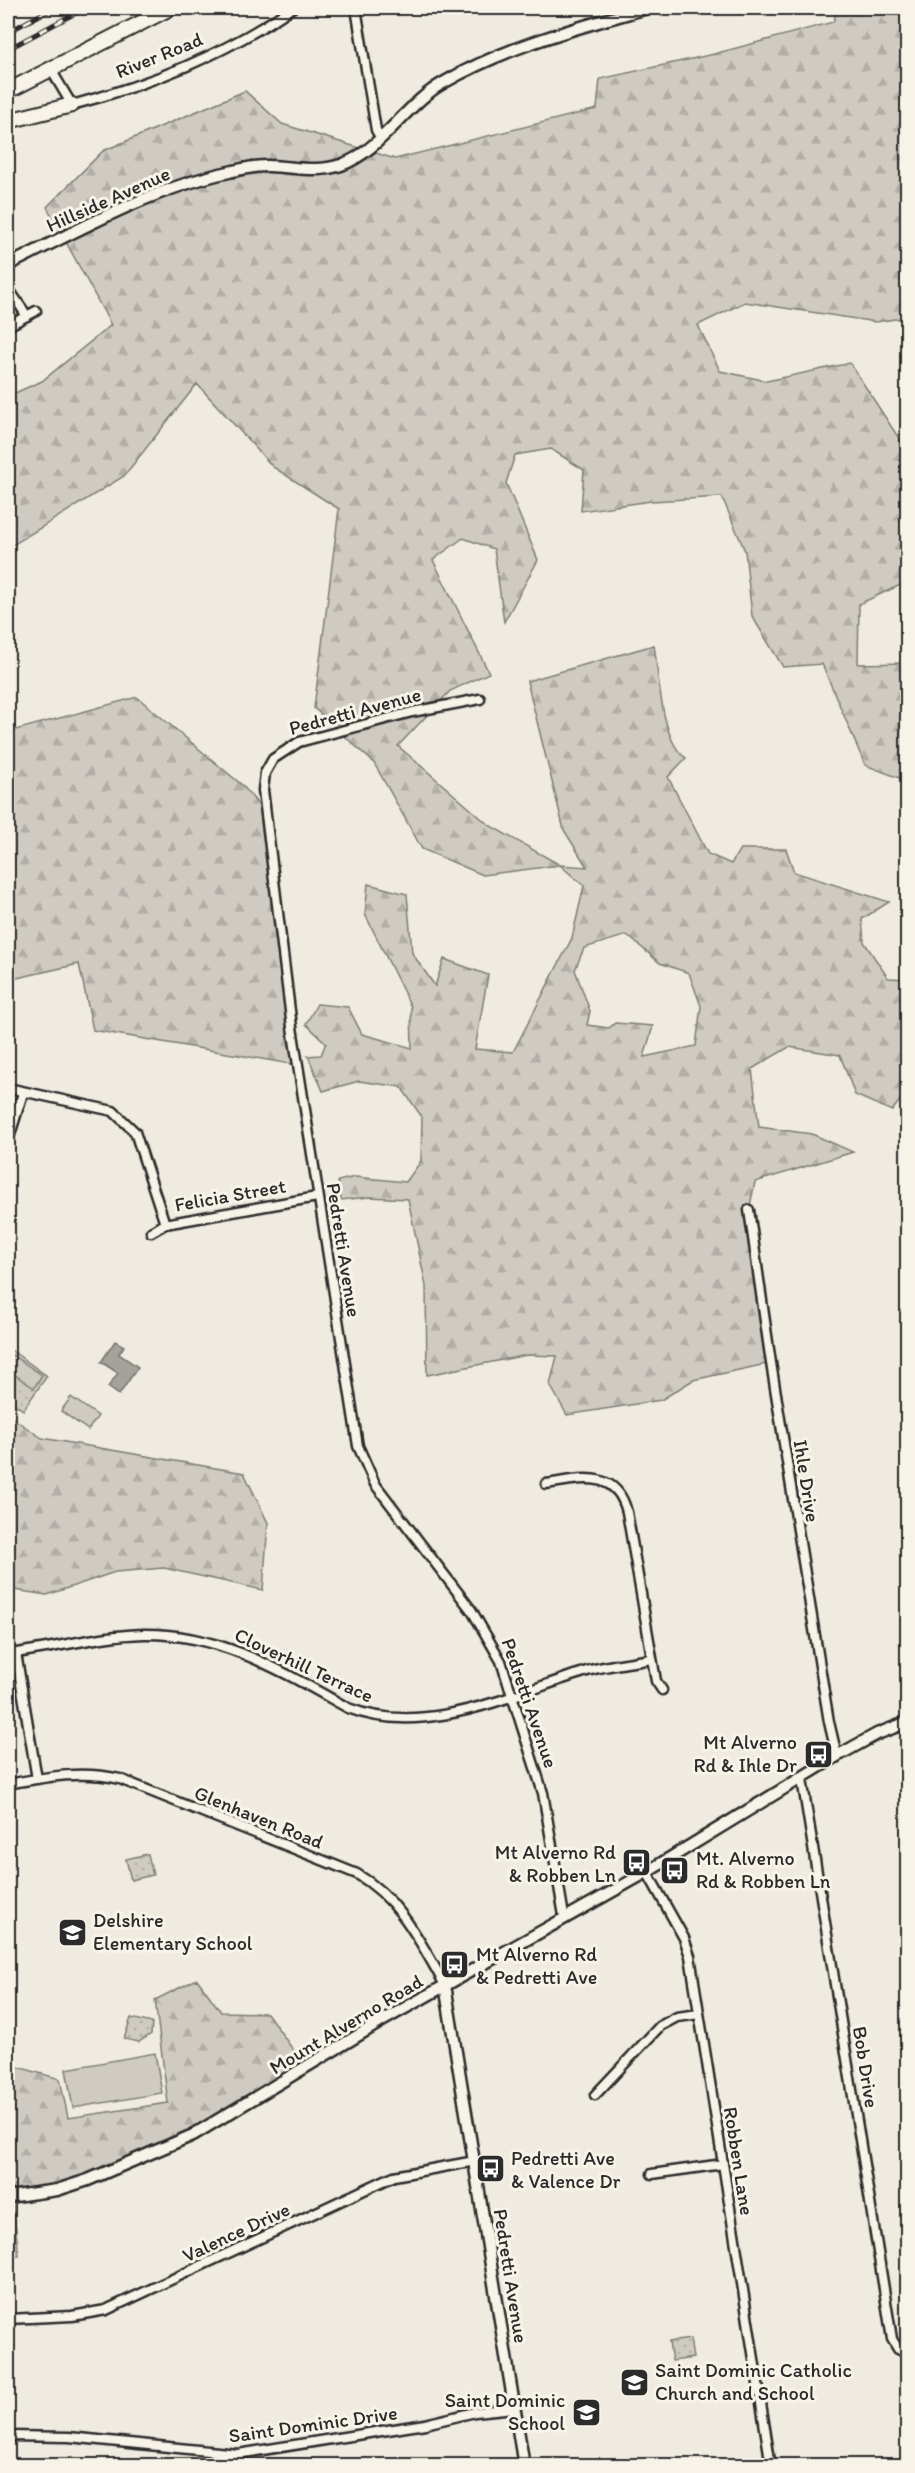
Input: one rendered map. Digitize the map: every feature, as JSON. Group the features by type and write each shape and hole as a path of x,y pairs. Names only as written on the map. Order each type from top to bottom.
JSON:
{"main road":[{"name":"River Road","path":"8,91 170,8"},
{"path":"8,121 72,105"}],"street":[{"name":"River Road","path":"72,105 163,78 247,37 292,8"},
{"path":"356,8 376,130 380,137"},
{"name":"Hillside Avenue","path":"8,265 157,193 246,168 267,165 312,171 357,158 423,96 484,62 549,36 647,8"},
{"path":"50,68 72,105"},
{"path":"8,288 27,316"},
{"path":"8,326 36,311"},
{"name":"Pedretti Avenue","path":"480,699 412,712 299,742 280,752 265,773 263,790 292,1027 317,1197 362,1458 375,1484 485,1631 501,1660 543,1793 564,1916"},
{"path":"8,1088 22,1093 99,1106 113,1111 135,1132 165,1224"},
{"path":"8,1141 22,1093"},
{"name":"Felicia Street","path":"151,1232 165,1224 317,1197"},
{"name":"Ihle Drive","path":"749,1210 827,1710 837,1756"},
{"path":"546,1484 591,1478 609,1484 622,1497 627,1512 656,1681 662,1690"},
{"name":"Cloverhill Terrace","path":"12,1653 122,1636 189,1637 254,1657 348,1708 371,1716 396,1719 460,1711 587,1671 652,1659"},
{"path":"12,1653 37,1779"},
{"name":"Mount Alverno Road","path":"8,2197 57,2190 88,2180 193,2135 564,1916 647,1872 837,1756 877,1734 908,1722"},
{"name":"Glenhaven Road","path":"8,1784 87,1773 120,1779 357,1874 396,1904 445,1985"},
{"name":"Bob Drive","path":"802,1779 892,2339 898,2349 908,2354"},
{"name":"Robben Lane","path":"647,1872 688,1949 771,2466"},
{"name":"Pedretti Avenue","path":"445,1985 524,2466"},
{"path":"596,2095 660,2026 677,2018 699,2014"},
{"name":"Valence Drive","path":"8,2319 72,2316 106,2310 394,2176 475,2161"},
{"path":"652,2174 723,2164"},
{"name":"Saint Dominic Drive","path":"8,2436 69,2437 238,2454 425,2424 475,2412 514,2408"}],"green space":[{"path":"838,8 907,8 907,317 876,322 745,302 698,325 720,371 767,381 850,363 900,440 907,513 907,582 859,604 858,664 907,663 907,781 865,765 822,664 783,667 752,616 745,551 722,497 651,501 581,511 584,470 551,449 515,455 506,483 538,560 504,622 494,549 463,538 433,560 489,673 450,691 398,746 489,825 560,865 483,875 422,849 374,763 314,708 339,509 273,467 197,384 124,476 8,548 8,396 42,381 111,325 47,207 103,151 245,91 282,124 395,159 597,109 600,79 714,54 833,22"},
{"path":"654,645 666,723 671,738 686,758 668,777 708,854 731,864 740,849 786,849 794,872 889,902 862,919 864,942 888,978 907,979 907,1091 892,1111 855,1095 840,1055 789,1047 752,1069 759,1127 812,1134 853,1152 755,1182 749,1210 771,1363 693,1380 661,1400 567,1415 550,1385 557,1356 527,1355 427,1375 426,1286 408,1199 369,1197 341,1200 338,1181 355,1177 406,1182 421,1161 422,1117 401,1087 359,1081 323,1091 308,1056 321,1055 326,1043 306,1024 317,1004 348,1007 362,1034 412,1048 411,1007 365,914 368,884 407,894 412,953 435,986 444,959 488,975 475,1049 513,1052 572,938 584,886 560,865 587,867 564,830 527,681","holes":["627,935 660,963 689,973 701,1006 696,1046 644,1057 653,1026 615,1023 609,1028 587,1025 590,1011 575,970 584,948"]},
{"path":"137,697 242,785 267,815 297,1065 93,1030 79,964 8,980 8,732"},
{"path":"8,1348 47,1376 23,1410 8,1399"},
{"path":"12,1355 42,1375 34,1388 8,1370 8,1362"},
{"path":"71,1397 98,1416 88,1430 61,1411"},
{"path":"8,1415 42,1438 244,1473 268,1523 263,1590 164,1568 115,1572 47,1595 8,1589"},
{"path":"148,1854 153,1875 131,1880 126,1859"},
{"path":"197,1979 221,2012 267,2013 306,2068 236,2111 88,2180 12,2197 19,2256 8,2258 8,2197 11,2196 8,2164 8,2064 60,2079 68,2118 168,2103 155,2000"},
{"path":"131,2018 152,2023 151,2034 139,2042 124,2039"},
{"path":"155,2053 162,2093 73,2108 66,2069"},
{"path":"690,2339 693,2358 672,2361 669,2342"}],"shaded area":[{"path":"115,1341 124,1346 119,1354 138,1367 119,1395 108,1387 118,1373 101,1362"}],"railway":[{"path":"8,32 53,8"},
{"path":"8,49 85,8"}],"place":[{"name":"Mt Alverno Rd & Ihle Dr","path":"818,1754"},
{"name":"Mt Alverno Rd & Robben Ln","path":"637,1863"},
{"name":"Mt. Alverno Rd & Robben Ln","path":"675,1870"},
{"name":"Delshire Elementary School","path":"72,1932"},
{"name":"Mt Alverno Rd & Pedretti Ave","path":"455,1965"},
{"name":"Pedretti Ave & Valence Dr","path":"490,2169"},
{"name":"Saint Dominic Catholic Church and School","path":"634,2382"},
{"name":"Saint Dominic School","path":"586,2412"}]}
